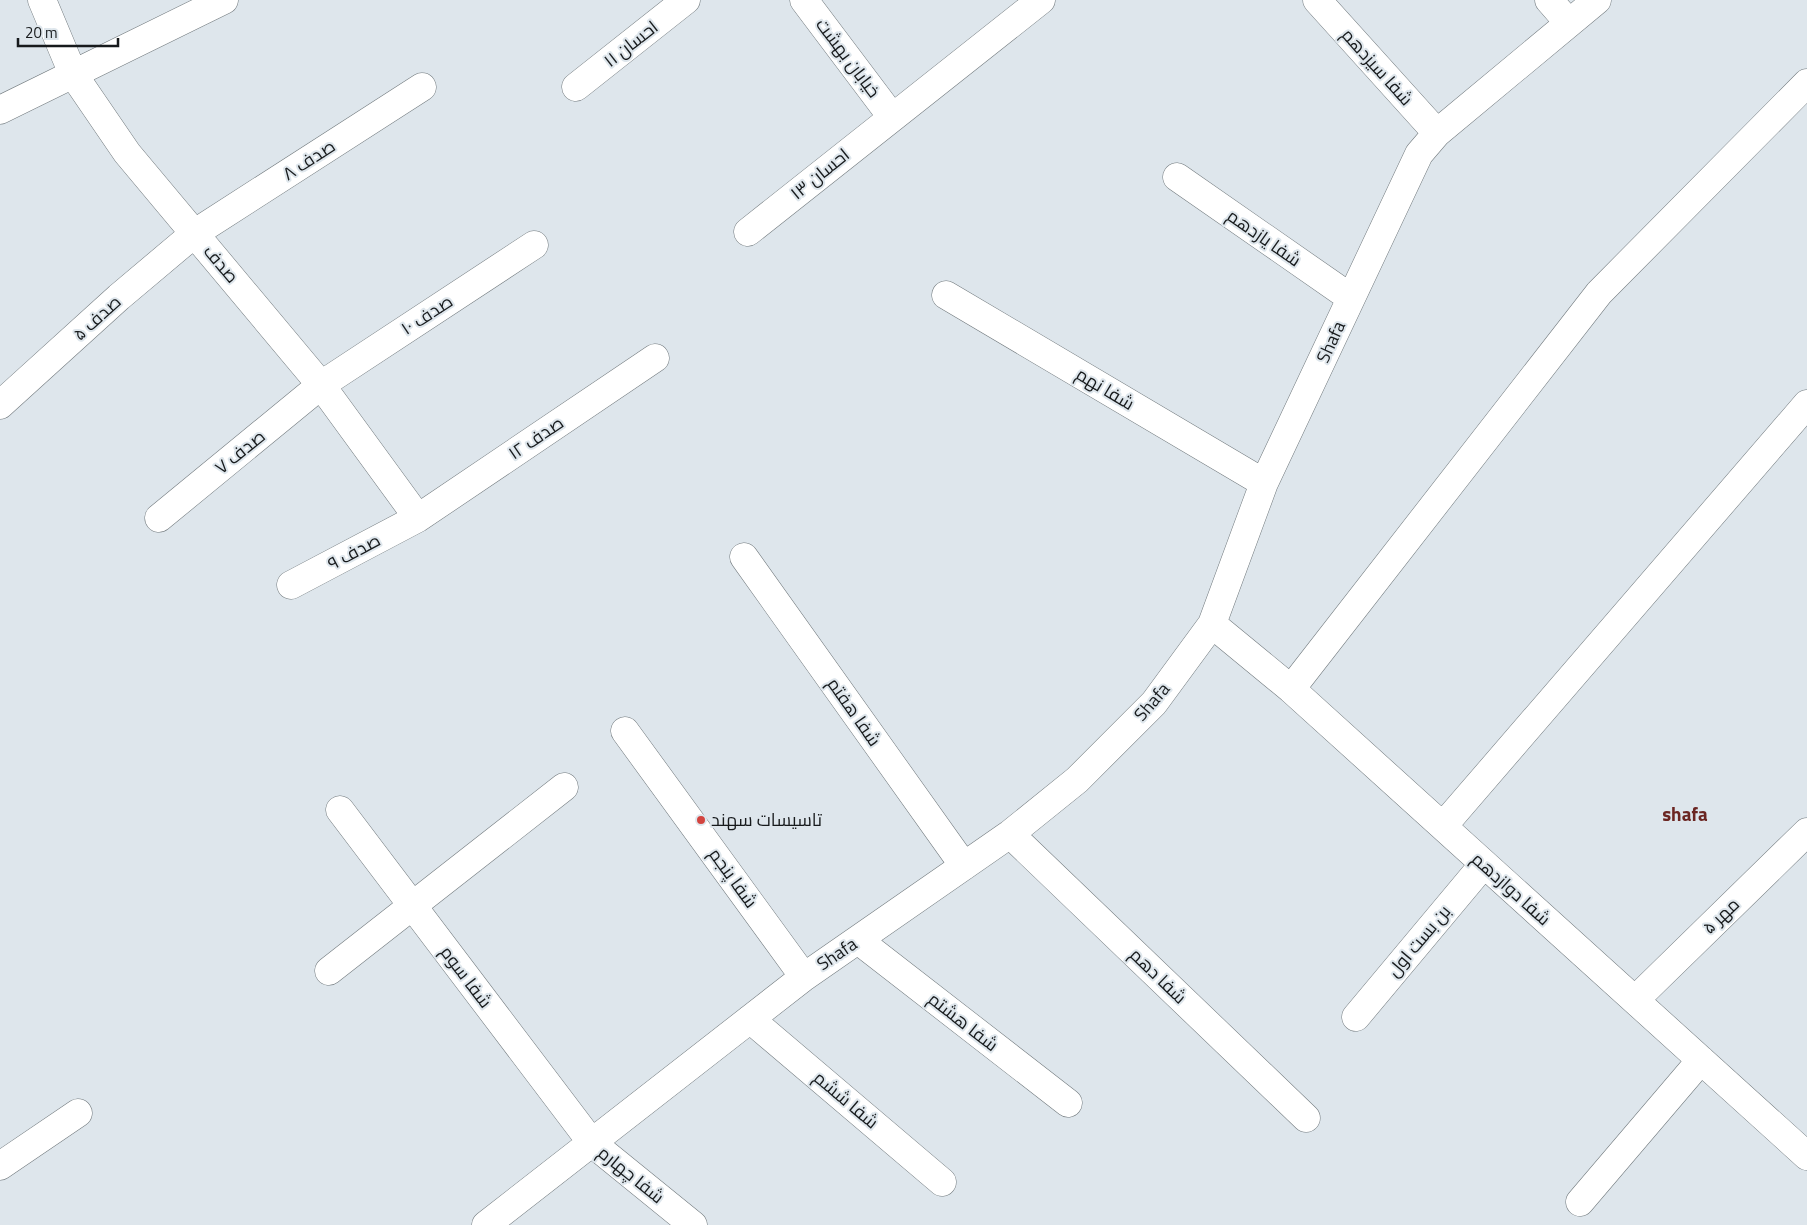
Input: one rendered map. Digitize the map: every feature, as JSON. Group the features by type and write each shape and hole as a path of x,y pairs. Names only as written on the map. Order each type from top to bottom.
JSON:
{"street":[{"name":"صدف","path":"42,0 73,74 127,153 196,233 321,385 418,518"},
{"path":"0,110 224,0"},
{"name":"احسان ۱۱","path":"576,87 686,0"},
{"name":"خیابان بهشت","path":"804,0 892,117"},
{"name":"احسان ۱۳","path":"748,232 1041,0"},
{"name":"شفا سیزدهم","path":"1317,0 1437,133"},
{"path":"1549,0 1569,23"},
{"name":"Shafa","path":"486,1225 592,1144 804,976 1010,834 1077,780 1154,703 1212,624 1264,483 1419,154 1437,133 1597,0"},
{"path":"1291,689 1599,293 1807,83"},
{"name":"صدف ۸","path":"196,233 422,87"},
{"name":"شفا یازدهم","path":"1177,177 1351,298"},
{"name":"صدف ۵","path":"0,405 119,297 196,233"},
{"name":"صدف ۱۰","path":"321,385 534,245"},
{"name":"شفا نهم","path":"946,295 1264,483"},
{"name":"صدف ۱۲","path":"418,518 654,358"},
{"name":"صدف ۷","path":"159,518 321,385"},
{"path":"1443,826 1804,413"},
{"name":"صدف ۹","path":"291,585 418,518"},
{"name":"شفا هفتم","path":"744,557 964,866"},
{"name":"شفا دوازدهم","path":"1212,624 1291,689 1443,826 1483,865 1807,1156"},
{"name":"شفا پنجم","path":"625,731 804,976"},
{"path":"328,971 564,787"},
{"name":"شفا سوم","path":"340,810 592,1144"},
{"name":"شفا دهم","path":"1010,834 1306,1118"},
{"name":"مهر ۵","path":"1635,1000 1802,846"},
{"name":"بن بست اول","path":"1356,1017 1483,865"},
{"name":"شفا هشتم","path":"858,940 1068,1103"},
{"name":"شفا ششم","path":"750,1018 942,1182"},
{"path":"1580,1202 1701,1060"},
{"path":"0,1166 78,1114"},
{"name":"شفا چهارم","path":"592,1144 693,1225"}],"place":[{"name":"تاسیسات سهند","path":"701,820"}],"district":[{"name":"shafa","path":"1685,814"}]}
